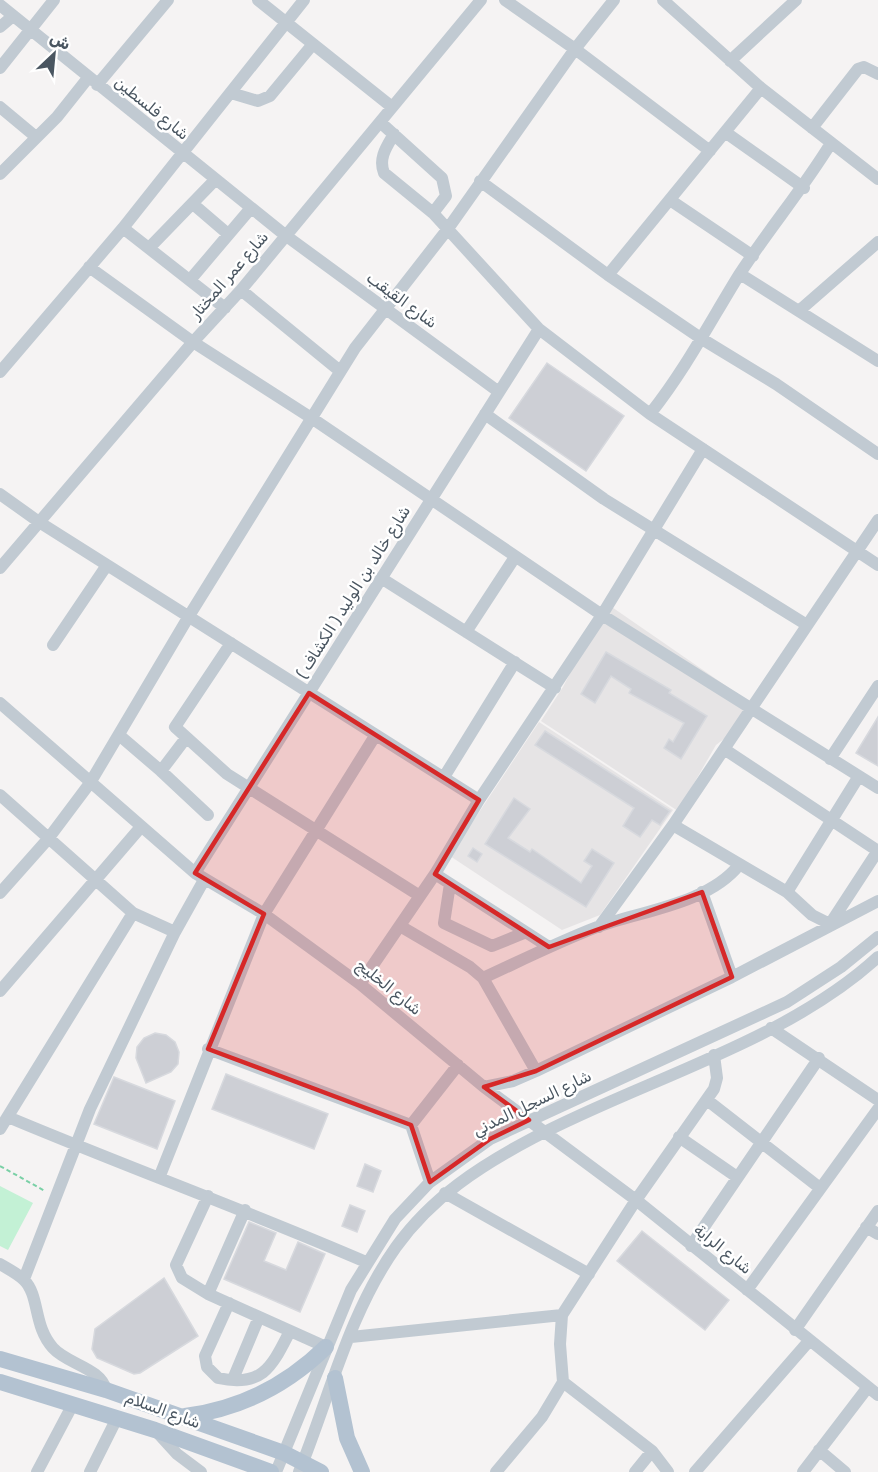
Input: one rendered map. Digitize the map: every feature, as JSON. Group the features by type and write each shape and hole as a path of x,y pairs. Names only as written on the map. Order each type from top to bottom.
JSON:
{"main road":[{"path":"180,1416 207,1413 260,1396 306,1366 326,1347"},
{"name":"شارع السلام","path":"0,1359 106,1390 180,1416 284,1453 301,1467 321,1472"},
{"path":"335,1378 347,1438 362,1472"},
{"name":"شارع السلام","path":"0,1382 155,1430 271,1472"}],"street":[{"path":"0,68 54,0"},
{"path":"0,174 93,81 168,0"},
{"path":"258,0 392,107"},
{"path":"0,372 123,228 304,0"},
{"name":"شارع عمر المختار","path":"0,568 193,342 225,308 481,0"},
{"path":"505,0 575,49 710,151"},
{"path":"0,893 48,839 90,783 189,616 313,419 340,371 447,230 575,49 614,0"},
{"path":"663,0 761,88 878,179"},
{"path":"730,61 796,0"},
{"name":"شارع فلسطين","path":"0,5 285,235"},
{"path":"0,27 13,16"},
{"path":"231,93 258,101 270,96 313,44"},
{"path":"812,128 858,69 864,67 878,74"},
{"path":"608,275 761,88"},
{"path":"0,107 36,137"},
{"path":"380,122 444,181 446,196 433,213"},
{"path":"725,132 804,188"},
{"path":"394,134 384,150 382,167 384,173 433,213 539,329 650,414 878,565"},
{"path":"650,414 702,339 740,274 804,188 831,143"},
{"path":"150,247 215,180"},
{"path":"480,181 608,275 702,339 776,384 878,454"},
{"path":"670,200 753,256"},
{"path":"194,204 228,234"},
{"path":"190,280 251,208"},
{"path":"123,228 225,308"},
{"name":"شارع القيقب","path":"285,235 499,392"},
{"path":"800,310 878,242"},
{"path":"89,267 193,342 313,419 430,501 602,615 751,706 878,788"},
{"path":"740,274 878,361"},
{"path":"240,290 340,371"},
{"name":"شارع خالد بن الوليد ( الكشاف )","path":"24,1279 75,1145 199,877 248,789 539,329"},
{"path":"485,414 604,499 807,625"},
{"path":"360,984 435,874 479,800 602,615 652,529 703,449"},
{"path":"0,494 39,522 479,800"},
{"path":"598,927 673,825 878,520"},
{"path":"466,632 515,557"},
{"path":"53,645 107,565"},
{"path":"381,578 555,688"},
{"path":"231,643 175,727 227,774 248,789 317,829 420,896"},
{"path":"444,777 515,662"},
{"path":"830,759 878,686"},
{"name":"شارع الخليج","path":"0,703 140,828 199,877 264,914 360,984 484,1087 545,1132"},
{"path":"119,735 208,815"},
{"path":"159,1178 208,1049 264,914 375,736"},
{"path":"161,771 186,738"},
{"path":"724,749 878,852 830,924"},
{"path":"787,892 859,776"},
{"path":"0,795 133,913 175,932"},
{"path":"673,825 787,892 812,915 830,924"},
{"path":"0,991 140,828"},
{"path":"483,978 598,927 662,909 702,892 724,881 739,865"},
{"path":"435,874 549,948"},
{"path":"450,884 444,923 492,946 524,933"},
{"path":"702,892 732,977"},
{"path":"484,1087 513,1081 536,1071 732,977 878,901"},
{"path":"0,1130 133,913"},
{"path":"400,926 470,967 483,978 536,1071"},
{"name":"شارع السجل المدني","path":"276,1472 351,1290 366,1262 395,1219 430,1182 490,1138 787,1002 841,968 878,937"},
{"name":"شارع السجل المدني","path":"301,1467 369,1294 397,1246 445,1193 490,1161 545,1132 771,1028 848,981 878,957"},
{"path":"771,1028 819,1058 878,1100"},
{"path":"208,1049 411,1125"},
{"path":"496,1472 542,1417 563,1382 560,1344 562,1315 636,1200 717,1084 714,1055"},
{"path":"691,1246 819,1058"},
{"path":"411,1125 458,1065"},
{"path":"706,1100 820,1188"},
{"path":"747,1290 878,1109"},
{"path":"8,1117 245,1210 366,1262"},
{"path":"411,1125 430,1182"},
{"name":"شارع الراية","path":"545,1132 636,1200 873,1391"},
{"path":"679,1137 737,1178"},
{"path":"445,1193 589,1274"},
{"path":"207,1196 176,1265 182,1278 208,1294 326,1347"},
{"path":"208,1294 245,1210"},
{"path":"795,1330 878,1211"},
{"path":"866,1227 878,1234"},
{"path":"0,1264 24,1279 31,1291 38,1323 48,1342 64,1358 99,1377 106,1390"},
{"path":"229,1304 205,1356 205,1363 218,1378 253,1378 265,1373 272,1366 290,1331"},
{"path":"351,1337 562,1315"},
{"path":"233,1379 259,1317"},
{"path":"695,1472 809,1341"},
{"path":"563,1382 652,1451 668,1472"},
{"path":"802,1472 873,1391"},
{"path":"37,1472 73,1404"},
{"path":"90,1472 117,1418"},
{"path":"155,1430 177,1455 201,1472"},
{"path":"819,1450 845,1472"},
{"path":"635,1472 652,1451"}],"path":[{"path":"0,1167 56,1197"}],"highlighted area":[{"path":"309,693 479,800 435,874 549,947 702,892 732,977 536,1071 484,1087 529,1120 490,1139 430,1182 411,1125 208,1049 264,914 195,873"}],"shaded area":[{"path":"606,603 761,710 716,745 678,811 541,721 563,687"},
{"path":"539,722 673,810 600,915 562,930 450,856"}],"green space":[{"path":"0,1186 33,1203 8,1250 0,1246"}],"building":[{"path":"547,363 624,416 586,471 509,418"},
{"path":"606,652 671,690 669,693 707,716 681,759 664,748 669,739 673,742 684,723 629,693 631,689 611,676 595,703 581,694"},
{"path":"878,717 878,766 856,753"},
{"path":"545,731 670,811 660,825 652,820 640,837 623,826 634,808 535,745"},
{"path":"514,798 530,809 508,838 530,852 532,849 581,883 592,866 584,861 592,849 614,863 586,907 485,844"},
{"path":"473,848 482,854 477,862 468,856"},
{"path":"155,1033 166,1035 175,1042 179,1052 178,1064 171,1072 146,1083 136,1058 137,1047 144,1038"},
{"path":"226,1074 328,1114 314,1149 212,1109"},
{"path":"114,1077 175,1101 157,1149 94,1124"},
{"path":"365,1164 381,1171 373,1192 357,1186"},
{"path":"350,1205 365,1211 357,1232 342,1226"},
{"path":"249,1222 276,1233 264,1261 286,1270 298,1242 325,1254 300,1312 224,1279"},
{"path":"642,1231 729,1300 705,1330 617,1261"},
{"path":"164,1278 198,1336 140,1373 134,1374 97,1358 92,1349 95,1329"}]}
